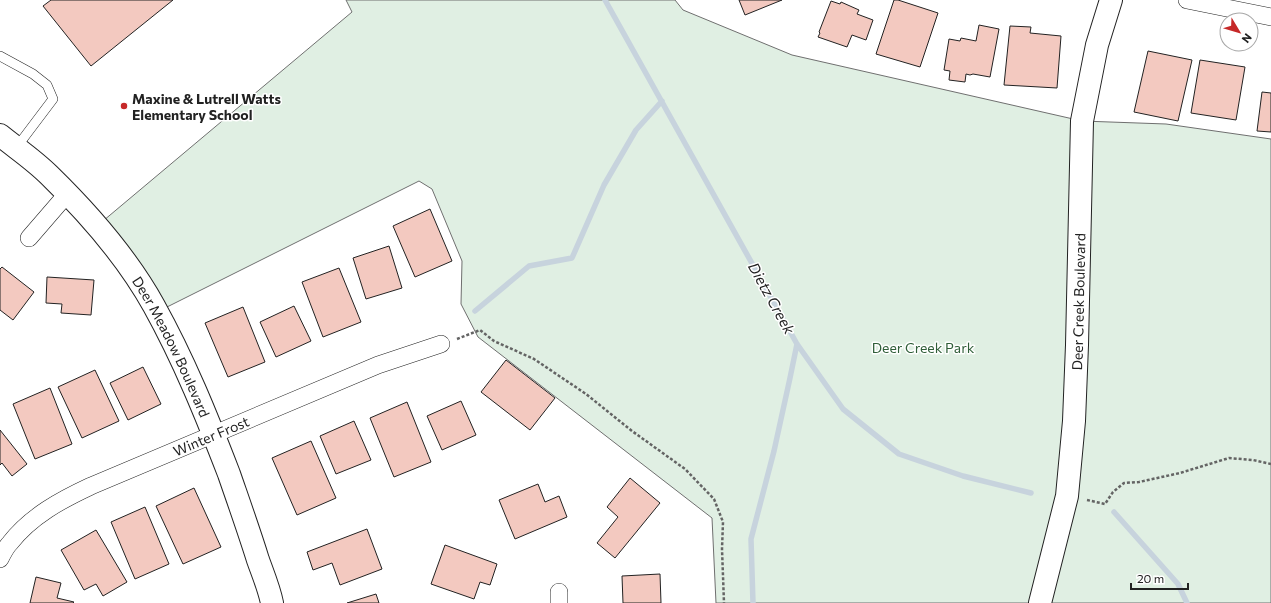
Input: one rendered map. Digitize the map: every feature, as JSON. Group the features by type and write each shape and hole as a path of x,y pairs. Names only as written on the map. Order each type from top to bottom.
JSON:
{"street":[{"name":"Deer Creek Boulevard","path":"1040,603 1067,496 1074,421 1078,345 1082,122 1097,44 1111,0"},
{"path":"1187,0 1271,17"},
{"name":"Deer Meadow Boulevard","path":"8,141 48,174 88,216 134,274 154,305 172,339 214,435 241,508 272,603"},
{"path":"29,238 67,194"},
{"name":"Winter Frost","path":"0,558 10,543 26,526 41,513 64,499 91,486 378,365 441,344"}],"lane":[{"path":"0,56 33,74 47,85 53,99 8,141"}],"path":[{"path":"441,344 480,330 494,341 534,359 586,394 632,431 685,469 714,499 723,522 722,549 724,603"},
{"path":"1067,496 1105,504 1113,492 1124,483 1140,482 1180,473 1229,458 1253,460 1271,464"}],"green space":[{"name":"Deer Creek Park","path":"346,0 675,0 683,10 792,55 1082,121 1166,124 1271,139 1271,603 716,603 712,518 478,337 461,304 462,261 432,189 419,181 157,312 97,226 352,12"}],"building":[{"path":"51,0 173,0 91,66 43,6"},
{"path":"739,0 782,0 745,15"},
{"path":"894,0 938,13 920,67 876,54"},
{"path":"831,1 840,4 841,2 859,10 857,14 873,20 866,40 852,35 847,47 818,37"},
{"path":"979,25 999,29 990,77 966,74 965,82 949,80 950,71 944,70 949,39 960,41 961,38 976,41"},
{"path":"1010,26 1031,27 1030,33 1061,36 1057,88 1004,85"},
{"path":"1148,51 1192,60 1178,121 1134,112"},
{"path":"1200,60 1245,67 1236,120 1191,113"},
{"path":"1262,92 1271,93 1271,132 1257,131"},
{"path":"430,209 452,261 415,277 393,226"},
{"path":"389,246 402,288 366,299 353,258"},
{"path":"2,267 34,292 13,320 0,310 0,269"},
{"path":"339,268 361,322 323,337 302,282"},
{"path":"47,277 94,280 91,315 61,313 62,304 46,303"},
{"path":"294,306 311,341 276,357 260,322"},
{"path":"243,307 265,362 228,377 205,323"},
{"path":"506,360 555,398 530,430 481,392"},
{"path":"143,367 161,404 128,420 110,383"},
{"path":"95,370 119,421 82,438 58,387"},
{"path":"50,388 72,444 35,459 13,404"},
{"path":"461,401 476,435 442,450 427,416"},
{"path":"407,402 431,462 394,477 370,418"},
{"path":"354,421 371,460 336,474 320,436"},
{"path":"0,430 27,464 12,476 2,463 0,465"},
{"path":"311,441 336,498 297,515 272,458"},
{"path":"630,478 660,503 615,558 597,543 618,517 607,507"},
{"path":"538,484 545,502 559,496 567,517 515,539 499,500"},
{"path":"194,488 221,547 183,564 156,506"},
{"path":"145,507 169,564 135,579 111,522"},
{"path":"367,529 382,569 340,585 332,563 313,570 307,552"},
{"path":"96,530 127,582 103,596 96,584 84,590 61,550"},
{"path":"445,545 497,564 490,585 480,582 474,599 431,584"},
{"path":"660,574 661,603 623,603 622,576"},
{"path":"36,577 61,583 57,598 74,602 30,603"},
{"path":"376,594 379,603 347,603"}],"waterway":[{"name":"Dietz Creek","path":"605,0 797,344 843,409 899,454 963,476 1031,493"},
{"path":"475,311 529,266 572,258 604,185 636,130 662,101"},
{"path":"753,603 751,539 774,451 797,344"},
{"name":"Dietz Creek","path":"1114,512 1178,584 1187,603"}],"place":[{"name":"Maxine & Lutrell Watts Elementary School","path":"124,106"}]}
